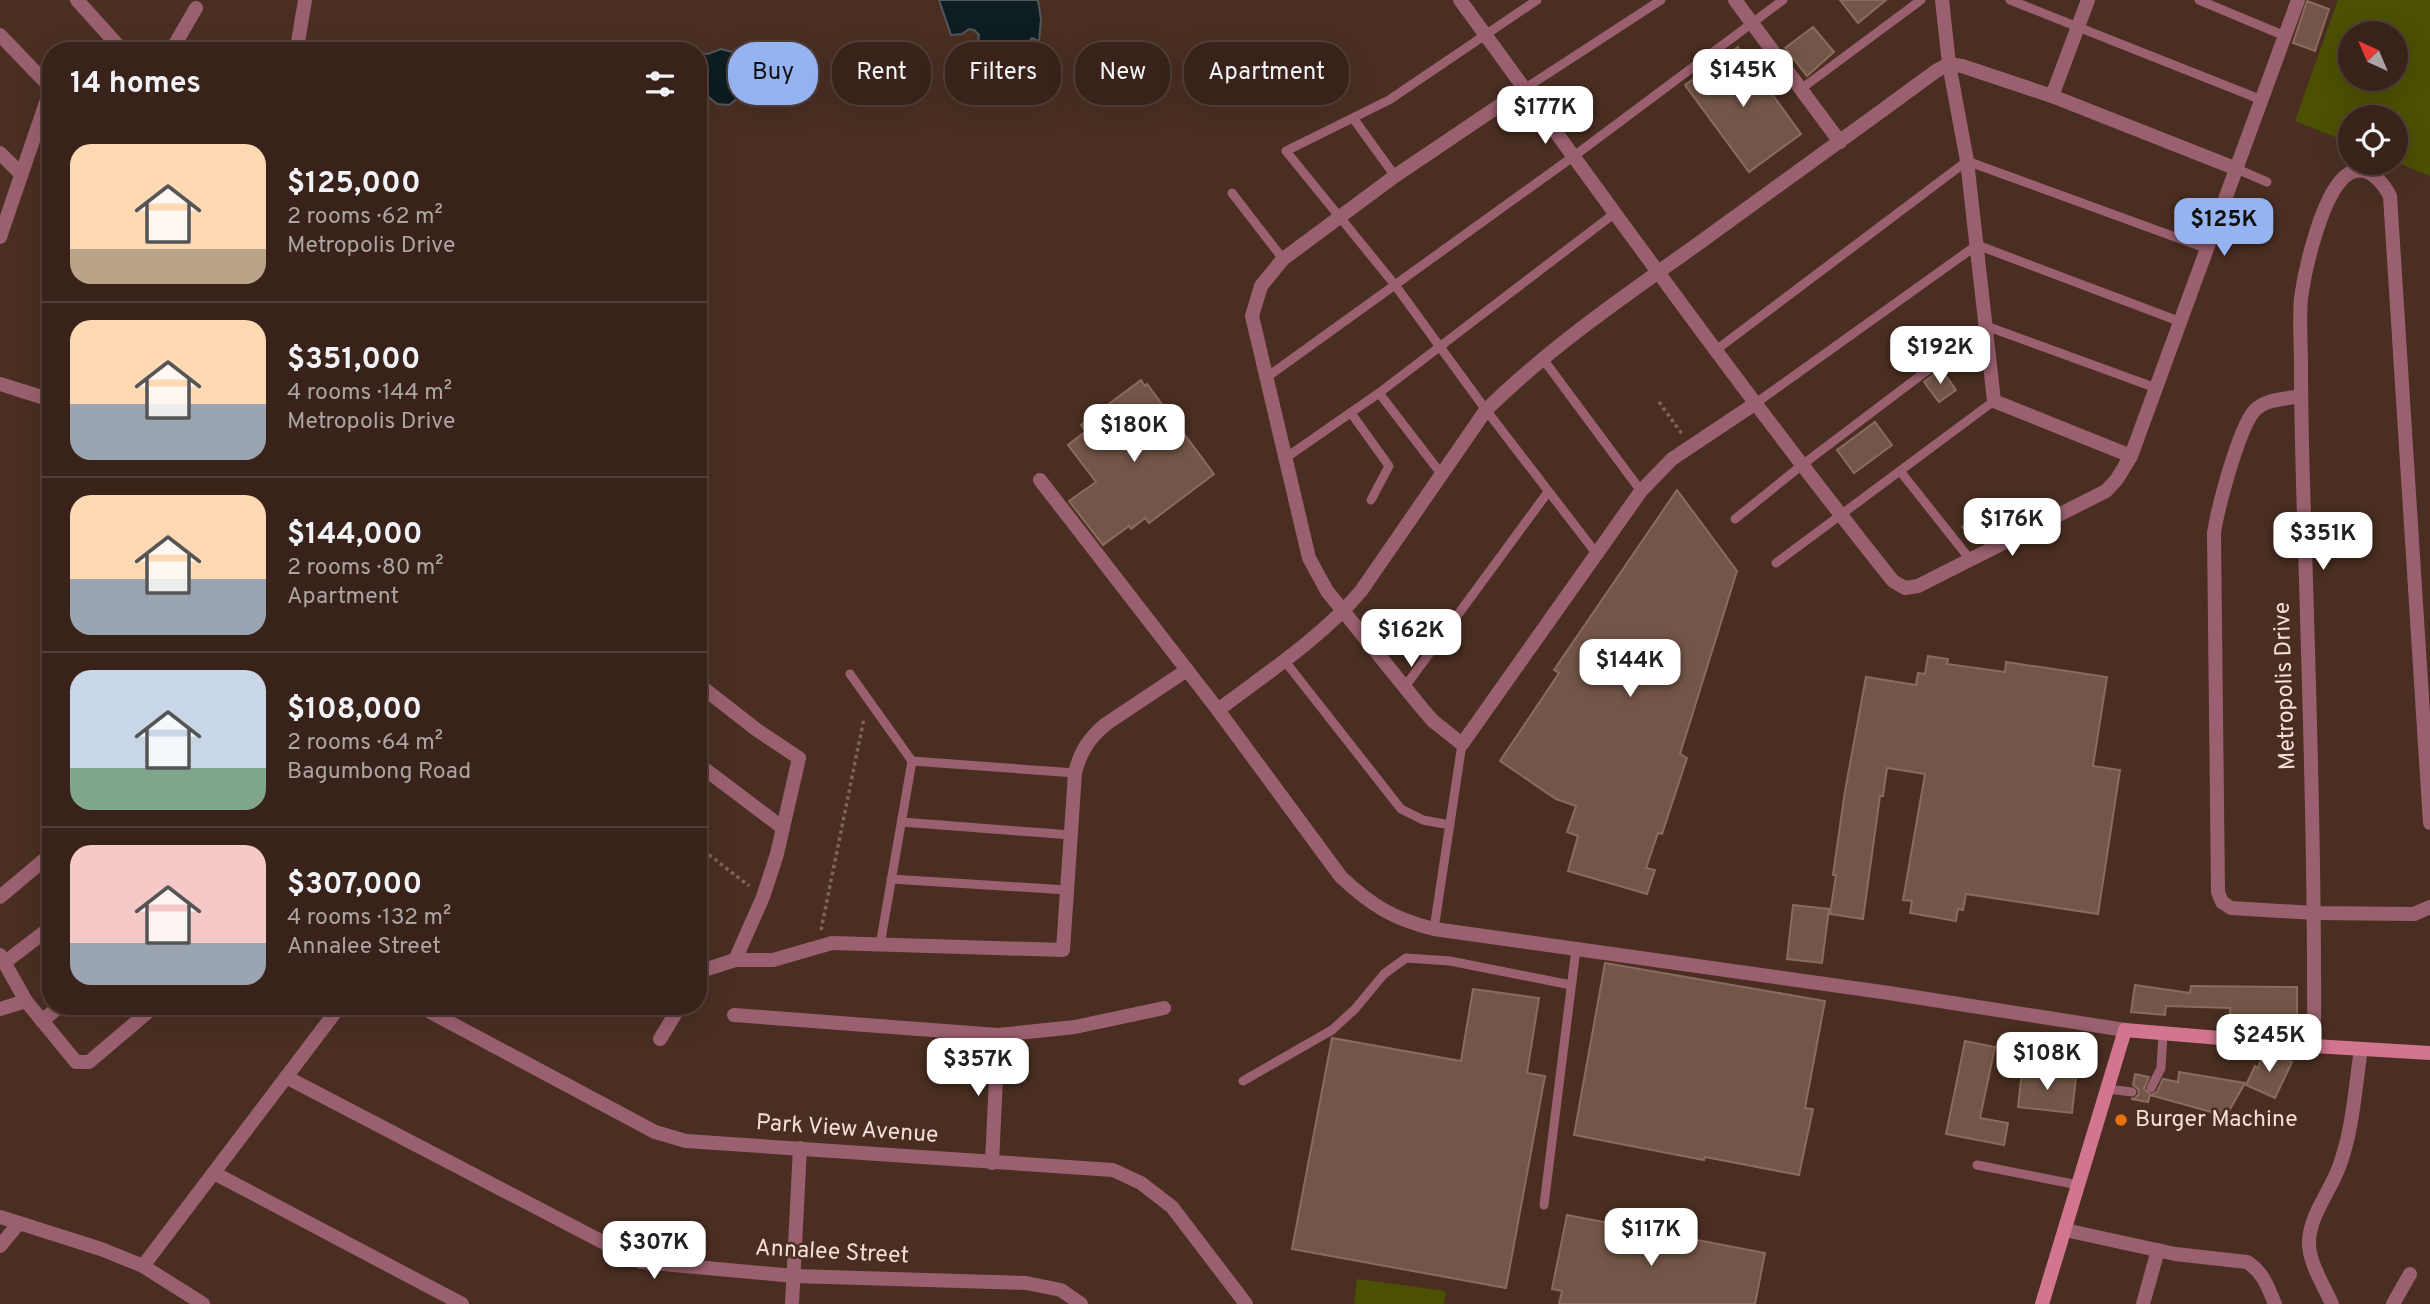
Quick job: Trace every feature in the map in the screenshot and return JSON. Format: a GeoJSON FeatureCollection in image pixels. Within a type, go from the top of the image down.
{"type":"FeatureCollection","features":[{"type":"Feature","properties":{"kind":"main road"},"geometry":{"type":"LineString","coordinates":[[2042,1304],[2125,1030],[2430,1053]]}},
{"type":"Feature","properties":{"kind":"street"},"geometry":{"type":"LineString","coordinates":[[77,0],[115,42]]}},
{"type":"Feature","properties":{"kind":"street"},"geometry":{"type":"LineString","coordinates":[[298,42],[305,0]]}},
{"type":"Feature","properties":{"kind":"street"},"geometry":{"type":"LineString","coordinates":[[1460,0],[1802,465],[1892,581],[1905,588],[1918,586],[1969,558],[2064,513],[2106,491],[2117,480],[2131,456],[2298,0]]}},
{"type":"Feature","properties":{"kind":"street"},"geometry":{"type":"LineString","coordinates":[[1735,0],[1840,142]]}},
{"type":"Feature","properties":{"kind":"street"},"geometry":{"type":"LineString","coordinates":[[1942,0],[1949,64],[1967,161],[1994,401],[2131,456]]}},
{"type":"Feature","properties":{"kind":"street"},"geometry":{"type":"LineString","coordinates":[[2052,96],[2088,0]]}},
{"type":"Feature","properties":{"kind":"street"},"geometry":{"type":"LineString","coordinates":[[176,42],[196,8]]}},
{"type":"Feature","properties":{"kind":"street"},"geometry":{"type":"LineString","coordinates":[[0,35],[42,79]]}},
{"type":"Feature","properties":{"kind":"street"},"geometry":{"type":"LineString","coordinates":[[1218,710],[1343,611],[1361,591],[1486,410],[1543,359],[1658,272],[1949,64],[1962,65],[2052,96],[2237,169]]}},
{"type":"Feature","properties":{"kind":"street"},"geometry":{"type":"LineString","coordinates":[[1524,89],[1339,215],[1283,259],[1261,286],[1252,316],[1284,459],[1309,558],[1318,577],[1343,611],[1433,721],[1462,744],[1641,491],[1657,473],[1756,403]]}},
{"type":"Feature","properties":{"kind":"street"},"geometry":{"type":"LineString","coordinates":[[0,237],[42,114]]}},
{"type":"Feature","properties":{"kind":"street"},"geometry":{"type":"LineString","coordinates":[[0,153],[21,174]]}},
{"type":"Feature","properties":{"kind":"street","name":"Metropolis Drive"},"geometry":{"type":"LineString","coordinates":[[2314,1046],[2315,914],[2301,396],[2301,301],[2306,265],[2329,197],[2340,179],[2353,170],[2369,172],[2382,182],[2390,196],[2430,822]]}},
{"type":"Feature","properties":{"kind":"street"},"geometry":{"type":"LineString","coordinates":[[0,384],[42,397]]}},
{"type":"Feature","properties":{"kind":"street"},"geometry":{"type":"LineString","coordinates":[[2301,396],[2270,401],[2256,409],[2247,422],[2219,504],[2214,533],[2218,892],[2222,902],[2231,908],[2315,914],[2414,914],[2430,907]]}},
{"type":"Feature","properties":{"kind":"street"},"geometry":{"type":"LineString","coordinates":[[1040,480],[1218,710],[1341,877],[1362,897],[1384,912],[1434,929],[1889,993],[2125,1030]]}},
{"type":"Feature","properties":{"kind":"street"},"geometry":{"type":"LineString","coordinates":[[707,969],[736,960],[774,960],[832,943],[1063,950],[1075,773],[1084,746],[1094,734],[1187,670]]}},
{"type":"Feature","properties":{"kind":"street"},"geometry":{"type":"LineString","coordinates":[[707,691],[799,758],[778,854],[736,960]]}},
{"type":"Feature","properties":{"kind":"street"},"geometry":{"type":"LineString","coordinates":[[707,771],[783,828]]}},
{"type":"Feature","properties":{"kind":"street"},"geometry":{"type":"LineString","coordinates":[[0,897],[42,862]]}},
{"type":"Feature","properties":{"kind":"street"},"geometry":{"type":"LineString","coordinates":[[42,933],[2,959],[26,1001],[76,1062],[89,1062],[144,1015]]}},
{"type":"Feature","properties":{"kind":"street"},"geometry":{"type":"LineString","coordinates":[[0,1009],[26,1001]]}},
{"type":"Feature","properties":{"kind":"street"},"geometry":{"type":"LineString","coordinates":[[734,1015],[998,1035],[1075,1027],[1164,1008]]}},
{"type":"Feature","properties":{"kind":"street"},"geometry":{"type":"LineString","coordinates":[[42,1021],[49,1015]]}},
{"type":"Feature","properties":{"kind":"street"},"geometry":{"type":"LineString","coordinates":[[143,1266],[333,1015]]}},
{"type":"Feature","properties":{"kind":"street","name":"Park View Avenue"},"geometry":{"type":"LineString","coordinates":[[436,1015],[655,1132],[686,1141],[1113,1170],[1141,1183],[1172,1207],[1246,1304]]}},
{"type":"Feature","properties":{"kind":"street"},"geometry":{"type":"LineString","coordinates":[[660,1040],[675,1015]]}},
{"type":"Feature","properties":{"kind":"street"},"geometry":{"type":"LineString","coordinates":[[992,1163],[998,1035]]}},
{"type":"Feature","properties":{"kind":"street"},"geometry":{"type":"LineString","coordinates":[[2332,1304],[2309,1244],[2312,1224],[2339,1168],[2345,1148],[2361,1049]]}},
{"type":"Feature","properties":{"kind":"street","name":"Annalee Street"},"geometry":{"type":"LineString","coordinates":[[286,1077],[641,1262],[794,1276],[1026,1283],[1061,1290],[1081,1304]]}},
{"type":"Feature","properties":{"kind":"street"},"geometry":{"type":"LineString","coordinates":[[792,1304],[800,1148]]}},
{"type":"Feature","properties":{"kind":"street"},"geometry":{"type":"LineString","coordinates":[[214,1173],[462,1304]]}},
{"type":"Feature","properties":{"kind":"street"},"geometry":{"type":"LineString","coordinates":[[0,1217],[101,1249],[143,1266],[203,1304]]}},
{"type":"Feature","properties":{"kind":"street"},"geometry":{"type":"LineString","coordinates":[[0,1246],[19,1223]]}},
{"type":"Feature","properties":{"kind":"street"},"geometry":{"type":"LineString","coordinates":[[2064,1230],[2158,1251],[2247,1262],[2256,1267],[2262,1275],[2275,1304]]}},
{"type":"Feature","properties":{"kind":"street"},"geometry":{"type":"LineString","coordinates":[[2143,1304],[2158,1251]]}},
{"type":"Feature","properties":{"kind":"street"},"geometry":{"type":"LineString","coordinates":[[2393,1304],[2410,1274]]}},
{"type":"Feature","properties":{"kind":"lane"},"geometry":{"type":"LineString","coordinates":[[1537,0],[1389,100],[1286,151],[1395,285],[1596,554]]}},
{"type":"Feature","properties":{"kind":"lane"},"geometry":{"type":"LineString","coordinates":[[1524,89],[1661,0]]}},
{"type":"Feature","properties":{"kind":"lane"},"geometry":{"type":"LineString","coordinates":[[1267,377],[1574,156],[1783,0]]}},
{"type":"Feature","properties":{"kind":"lane"},"geometry":{"type":"LineString","coordinates":[[1801,89],[1921,0]]}},
{"type":"Feature","properties":{"kind":"lane"},"geometry":{"type":"LineString","coordinates":[[2010,0],[2262,100]]}},
{"type":"Feature","properties":{"kind":"lane"},"geometry":{"type":"LineString","coordinates":[[2200,0],[2285,36]]}},
{"type":"Feature","properties":{"kind":"lane"},"geometry":{"type":"LineString","coordinates":[[1353,118],[1395,176]]}},
{"type":"Feature","properties":{"kind":"lane"},"geometry":{"type":"LineString","coordinates":[[1716,350],[1967,161],[2208,249]]}},
{"type":"Feature","properties":{"kind":"lane"},"geometry":{"type":"LineString","coordinates":[[2237,169],[2267,182]]}},
{"type":"Feature","properties":{"kind":"lane"},"geometry":{"type":"LineString","coordinates":[[1232,193],[1283,259]]}},
{"type":"Feature","properties":{"kind":"lane"},"geometry":{"type":"LineString","coordinates":[[1284,459],[1441,347],[1615,213]]}},
{"type":"Feature","properties":{"kind":"lane"},"geometry":{"type":"LineString","coordinates":[[1756,403],[1977,245],[2181,322]]}},
{"type":"Feature","properties":{"kind":"lane"},"geometry":{"type":"LineString","coordinates":[[1735,519],[1986,326],[2156,388]]}},
{"type":"Feature","properties":{"kind":"lane"},"geometry":{"type":"LineString","coordinates":[[1543,359],[1641,491]]}},
{"type":"Feature","properties":{"kind":"lane"},"geometry":{"type":"LineString","coordinates":[[1379,393],[1442,475]]}},
{"type":"Feature","properties":{"kind":"lane"},"geometry":{"type":"LineString","coordinates":[[1776,563],[1994,401]]}},
{"type":"Feature","properties":{"kind":"lane"},"geometry":{"type":"LineString","coordinates":[[1351,413],[1389,466],[1371,500]]}},
{"type":"Feature","properties":{"kind":"lane"},"geometry":{"type":"LineString","coordinates":[[1900,471],[1969,558]]}},
{"type":"Feature","properties":{"kind":"lane"},"geometry":{"type":"LineString","coordinates":[[1404,688],[1548,492]]}},
{"type":"Feature","properties":{"kind":"lane"},"geometry":{"type":"LineString","coordinates":[[1284,660],[1401,809],[1423,820],[1450,825]]}},
{"type":"Feature","properties":{"kind":"lane"},"geometry":{"type":"LineString","coordinates":[[850,674],[912,761],[880,945]]}},
{"type":"Feature","properties":{"kind":"lane"},"geometry":{"type":"LineString","coordinates":[[1434,929],[1462,744]]}},
{"type":"Feature","properties":{"kind":"lane"},"geometry":{"type":"LineString","coordinates":[[912,761],[1075,773]]}},
{"type":"Feature","properties":{"kind":"lane"},"geometry":{"type":"LineString","coordinates":[[902,822],[1071,835]]}},
{"type":"Feature","properties":{"kind":"lane"},"geometry":{"type":"LineString","coordinates":[[891,879],[1067,890]]}},
{"type":"Feature","properties":{"kind":"lane"},"geometry":{"type":"LineString","coordinates":[[1544,1205],[1576,949]]}},
{"type":"Feature","properties":{"kind":"lane"},"geometry":{"type":"LineString","coordinates":[[1243,1081],[1332,1030],[1355,1009],[1384,974],[1406,958],[1450,961],[1572,985]]}},
{"type":"Feature","properties":{"kind":"lane"},"geometry":{"type":"LineString","coordinates":[[2151,1088],[2161,1068],[2163,1033]]}},
{"type":"Feature","properties":{"kind":"lane"},"geometry":{"type":"LineString","coordinates":[[2107,1089],[2132,1093]]}},
{"type":"Feature","properties":{"kind":"lane"},"geometry":{"type":"LineString","coordinates":[[1977,1165],[2078,1185]]}},
{"type":"Feature","properties":{"kind":"path"},"geometry":{"type":"LineString","coordinates":[[1659,402],[1691,447]]}},
{"type":"Feature","properties":{"kind":"path"},"geometry":{"type":"LineString","coordinates":[[1951,535],[2008,499],[2064,513]]}},
{"type":"Feature","properties":{"kind":"path"},"geometry":{"type":"LineString","coordinates":[[818,946],[867,701]]}},
{"type":"Feature","properties":{"kind":"path"},"geometry":{"type":"LineString","coordinates":[[707,853],[763,897]]}},
{"type":"Feature","properties":{"kind":"shaded area"},"geometry":{"type":"Polygon","coordinates":[[[939,0],[1038,0],[1041,19],[1039,41],[1032,38],[1028,42],[977,42],[979,35],[969,29],[962,34],[951,35],[939,0]]]}},
{"type":"Feature","properties":{"kind":"shaded area"},"geometry":{"type":"Polygon","coordinates":[[[2338,0],[2430,0],[2430,176],[2408,167],[2408,105],[2338,105],[2338,138],[2295,121],[2338,0]]]}},
{"type":"Feature","properties":{"kind":"shaded area"},"geometry":{"type":"Polygon","coordinates":[[[721,49],[728,51],[728,105],[717,104],[707,96],[707,54],[721,49]]]}},
{"type":"Feature","properties":{"kind":"shaded area"},"geometry":{"type":"Polygon","coordinates":[[[1357,1279],[1446,1291],[1444,1304],[1354,1304],[1357,1279]]]}},
{"type":"Feature","properties":{"kind":"building"},"geometry":{"type":"Polygon","coordinates":[[[1840,0],[1886,0],[1858,23],[1840,0]]]}},
{"type":"Feature","properties":{"kind":"building"},"geometry":{"type":"Polygon","coordinates":[[[2307,1],[2329,9],[2315,51],[2293,43],[2307,1]]]}},
{"type":"Feature","properties":{"kind":"building"},"geometry":{"type":"Polygon","coordinates":[[[1813,27],[1834,52],[1807,76],[1785,48],[1813,27]]]}},
{"type":"Feature","properties":{"kind":"building"},"geometry":{"type":"Polygon","coordinates":[[[1738,47],[1801,134],[1749,172],[1685,85],[1738,47]]]}},
{"type":"Feature","properties":{"kind":"building"},"geometry":{"type":"Polygon","coordinates":[[[1941,369],[1956,390],[1939,402],[1924,382],[1941,369]]]}},
{"type":"Feature","properties":{"kind":"building"},"geometry":{"type":"Polygon","coordinates":[[[1141,380],[1145,386],[1147,384],[1214,474],[1149,523],[1145,518],[1103,545],[1069,501],[1096,482],[1068,445],[1086,431],[1081,425],[1141,380]]]}},
{"type":"Feature","properties":{"kind":"building"},"geometry":{"type":"Polygon","coordinates":[[[1875,422],[1892,445],[1854,473],[1837,450],[1875,422]]]}},
{"type":"Feature","properties":{"kind":"building"},"geometry":{"type":"Polygon","coordinates":[[[1677,490],[1737,571],[1680,754],[1687,758],[1662,834],[1658,833],[1646,868],[1655,870],[1647,894],[1568,871],[1578,836],[1567,832],[1576,806],[1556,799],[1500,761],[1559,673],[1554,670],[1677,490]]]}},
{"type":"Feature","properties":{"kind":"building"},"geometry":{"type":"Polygon","coordinates":[[[1928,656],[1948,659],[1947,664],[2005,672],[2006,662],[2107,677],[2093,766],[2120,770],[2098,914],[1966,894],[1963,910],[1958,909],[1956,921],[1910,913],[1912,901],[1903,900],[1925,774],[1887,768],[1883,796],[1880,796],[1863,919],[1830,914],[1845,791],[1866,677],[1916,685],[1918,673],[1925,674],[1928,656]]]}},
{"type":"Feature","properties":{"kind":"building"},"geometry":{"type":"Polygon","coordinates":[[[1793,905],[1829,909],[1822,963],[1787,959],[1793,905]]]}},
{"type":"Feature","properties":{"kind":"building"},"geometry":{"type":"Polygon","coordinates":[[[1605,963],[1825,1001],[1805,1108],[1813,1109],[1799,1175],[1574,1135],[1605,963]]]}},
{"type":"Feature","properties":{"kind":"building"},"geometry":{"type":"Polygon","coordinates":[[[2135,985],[2190,993],[2191,986],[2297,987],[2297,1016],[2230,1016],[2230,1008],[2166,1006],[2165,1015],[2131,1012],[2135,985]]]}},
{"type":"Feature","properties":{"kind":"building"},"geometry":{"type":"Polygon","coordinates":[[[1473,989],[1539,998],[1527,1073],[1545,1076],[1506,1288],[1292,1249],[1332,1038],[1461,1061],[1473,989]]]}},
{"type":"Feature","properties":{"kind":"building"},"geometry":{"type":"Polygon","coordinates":[[[1965,1041],[1995,1047],[1980,1118],[2008,1123],[2004,1145],[1946,1134],[1965,1041]]]}},
{"type":"Feature","properties":{"kind":"building"},"geometry":{"type":"Polygon","coordinates":[[[2264,1051],[2292,1062],[2275,1098],[2246,1085],[2255,1066],[2258,1068],[2264,1051]]]}},
{"type":"Feature","properties":{"kind":"building"},"geometry":{"type":"Polygon","coordinates":[[[2022,1071],[2076,1077],[2072,1113],[2018,1107],[2022,1071]]]}},
{"type":"Feature","properties":{"kind":"building"},"geometry":{"type":"Polygon","coordinates":[[[2179,1072],[2245,1083],[2226,1116],[2150,1095],[2148,1102],[2131,1099],[2139,1094],[2133,1085],[2135,1074],[2149,1077],[2144,1089],[2151,1095],[2157,1092],[2163,1079],[2178,1082],[2179,1072]]]}},
{"type":"Feature","properties":{"kind":"building"},"geometry":{"type":"Polygon","coordinates":[[[1567,1215],[1765,1253],[1755,1304],[1559,1304],[1562,1291],[1552,1289],[1567,1215]]]}},
{"type":"Feature","properties":{"kind":"place","name":"Burger Machine"},"geometry":{"type":"Point","coordinates":[2121,1120]}}]}
